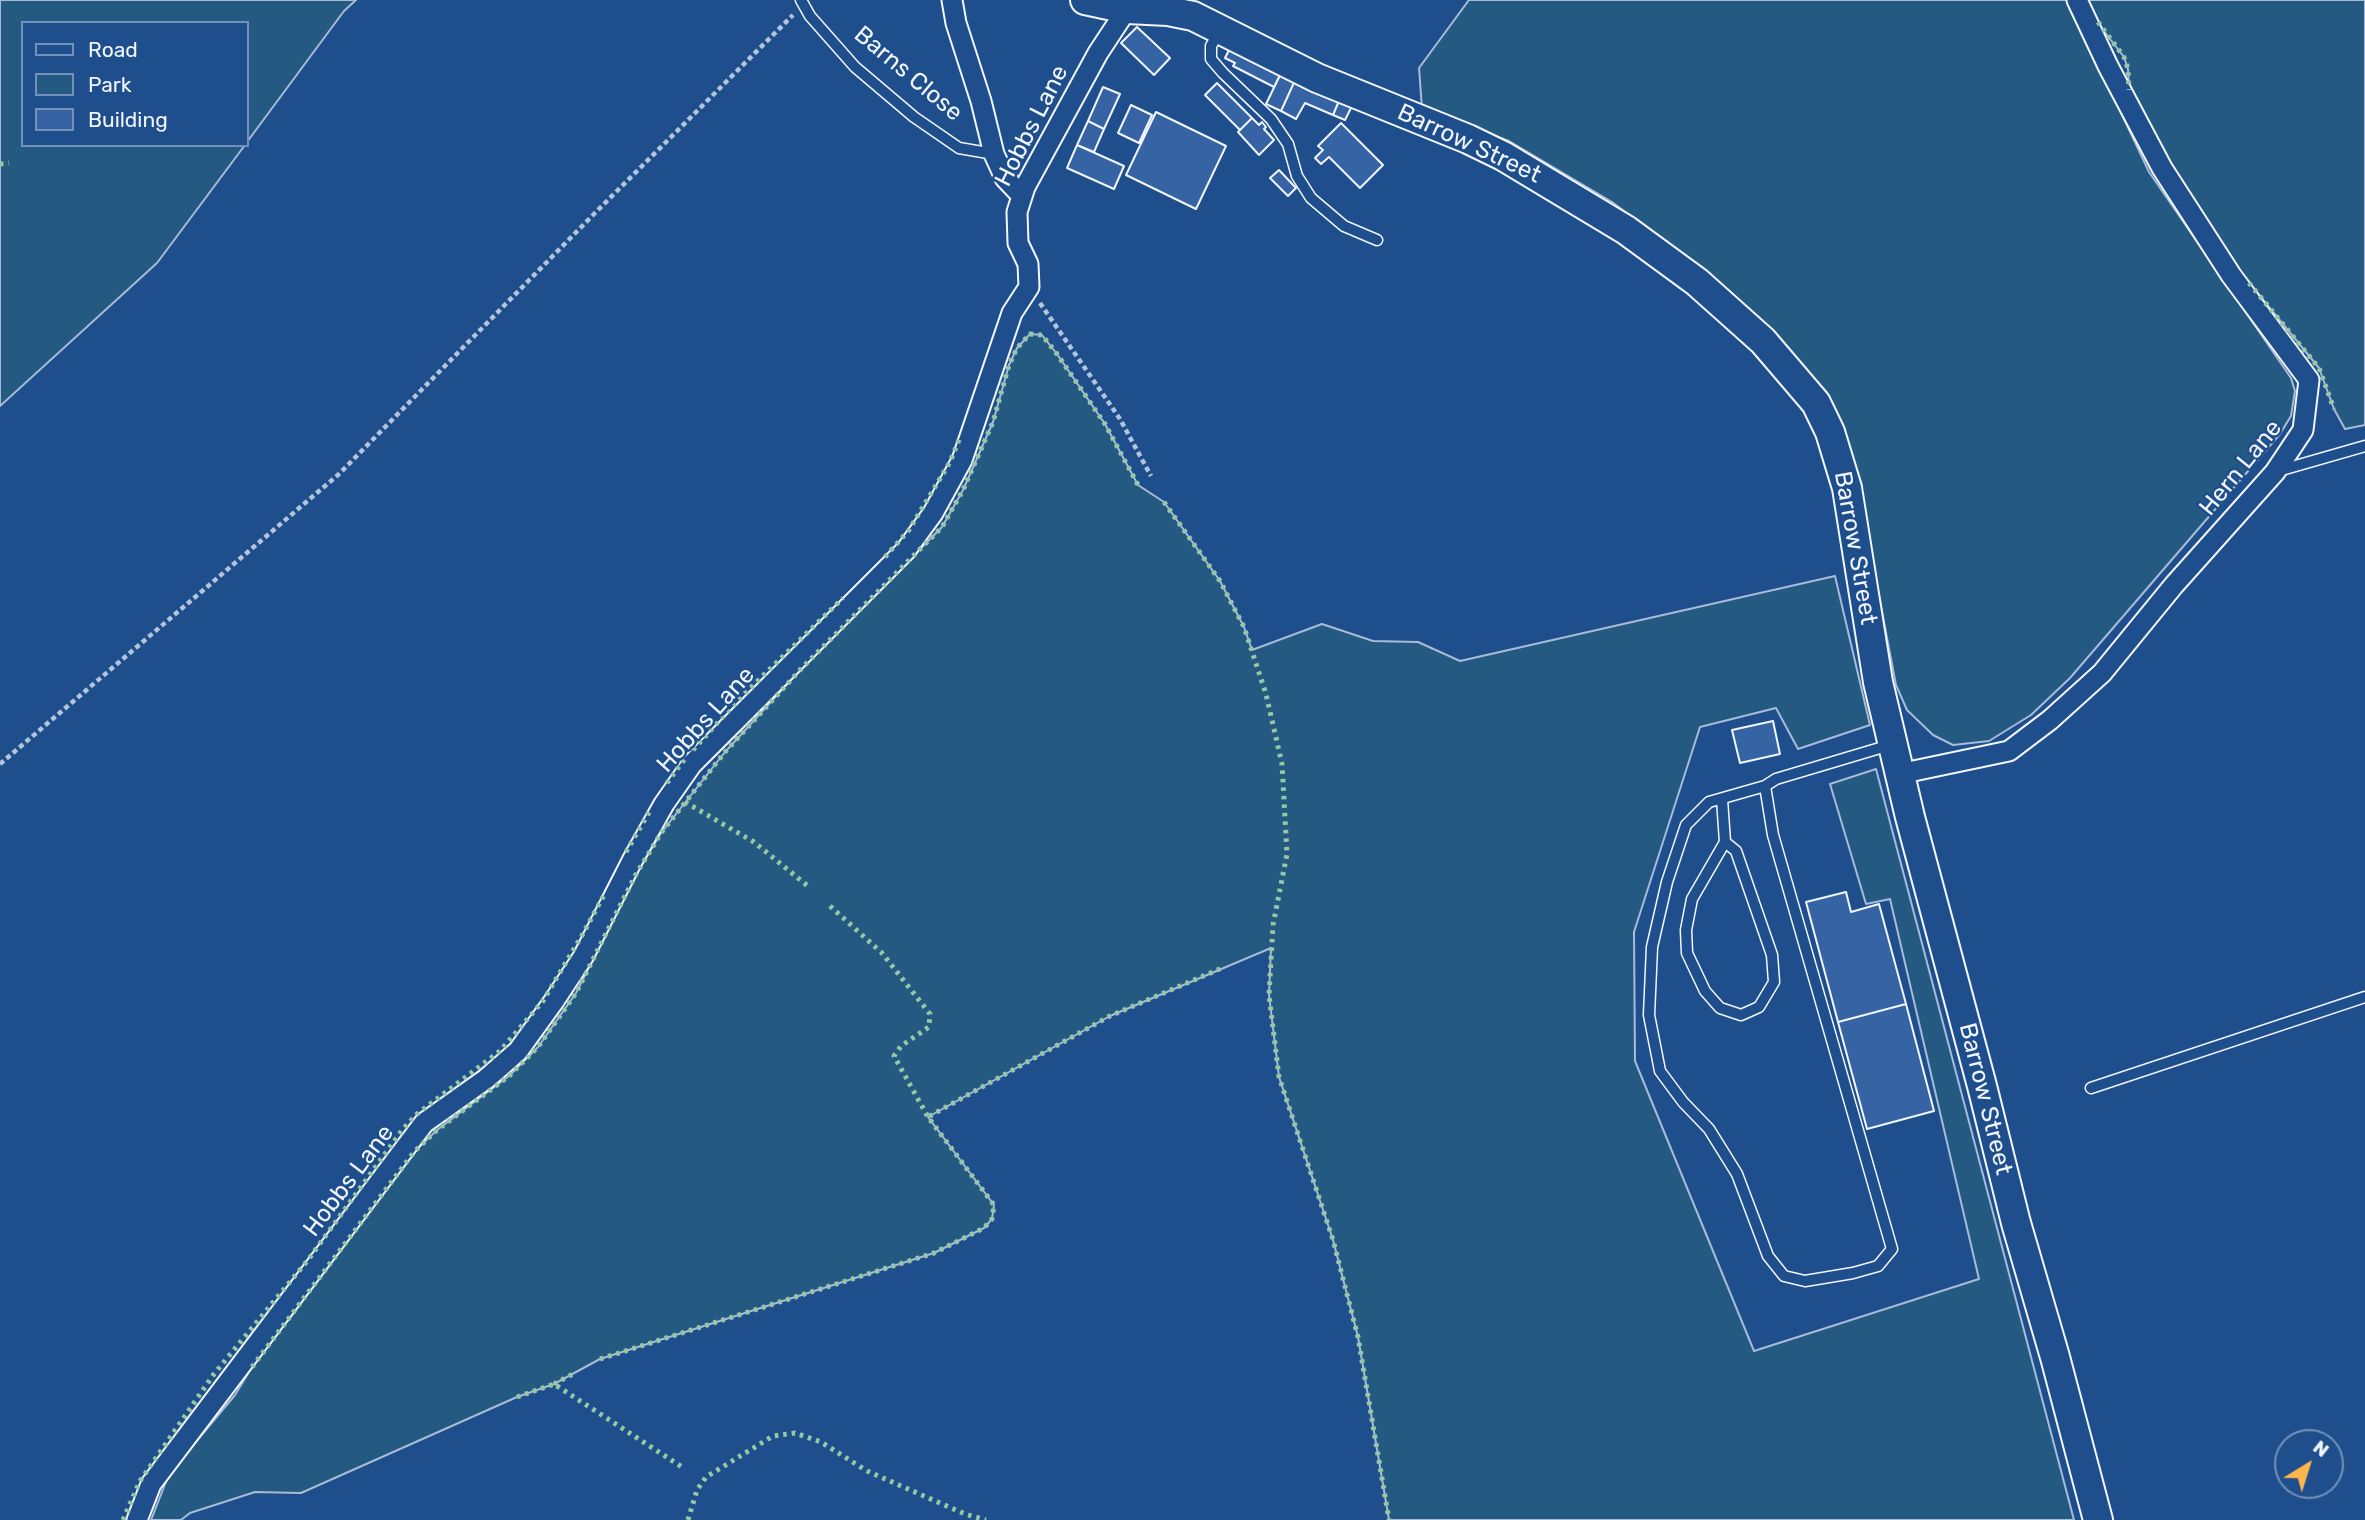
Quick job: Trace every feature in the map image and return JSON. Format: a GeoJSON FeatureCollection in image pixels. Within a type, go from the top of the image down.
{"type":"FeatureCollection","features":[{"type":"Feature","properties":{"kind":"main road","name":"Barrow Street"},"geometry":{"type":"LineString","coordinates":[[1085,0],[1127,9],[1170,6],[1220,28],[1317,78],[1468,139],[1545,179],[1653,248],[1706,289],[1763,341],[1816,403],[1830,432],[1847,488],[1878,682],[1899,774],[2016,1223],[2098,1520]]}},
{"type":"Feature","properties":{"kind":"street"},"geometry":{"type":"LineString","coordinates":[[952,0],[956,23],[994,154],[1005,178],[1022,196]]}},
{"type":"Feature","properties":{"kind":"street","name":"Hern Lane"},"geometry":{"type":"LineString","coordinates":[[1899,774],[2009,751],[2050,720],[2102,673],[2174,584],[2275,472],[2303,430],[2309,380],[2231,275],[2162,169],[2077,0]]}},
{"type":"Feature","properties":{"kind":"street","name":"Hobbs Lane"},"geometry":{"type":"LineString","coordinates":[[137,1520],[151,1484],[424,1124],[486,1079],[518,1051],[555,1001],[583,957],[664,804],[692,764],[906,550],[933,513],[962,460],[1012,313],[1029,287],[1028,264],[1018,243],[1017,212],[1025,187],[1071,100],[1127,9]]}},
{"type":"Feature","properties":{"kind":"lane","name":"Barns Close"},"geometry":{"type":"LineString","coordinates":[[802,2],[810,16],[855,67],[914,117],[959,148],[994,154]]}},
{"type":"Feature","properties":{"kind":"lane"},"geometry":{"type":"LineString","coordinates":[[1220,28],[1211,46],[1211,59],[1271,119],[1288,144],[1297,176],[1311,198],[1344,226],[1377,240]]}},
{"type":"Feature","properties":{"kind":"lane"},"geometry":{"type":"LineString","coordinates":[[2275,472],[2365,446]]}},
{"type":"Feature","properties":{"kind":"lane"},"geometry":{"type":"LineString","coordinates":[[1765,786],[1773,835],[1892,1249],[1878,1266],[1805,1281],[1784,1276],[1768,1256],[1737,1174],[1709,1129],[1683,1102],[1660,1071],[1649,1014],[1651,947],[1667,882],[1686,825],[1710,802],[1892,744]]}},
{"type":"Feature","properties":{"kind":"lane"},"geometry":{"type":"LineString","coordinates":[[1721,799],[1725,842],[1692,899],[1686,930],[1687,953],[1712,999],[1720,1008],[1741,1015],[1759,1007],[1774,982],[1772,955],[1736,851],[1725,842]]}},
{"type":"Feature","properties":{"kind":"lane"},"geometry":{"type":"LineString","coordinates":[[2091,1088],[2365,997]]}},
{"type":"Feature","properties":{"kind":"path"},"geometry":{"type":"LineString","coordinates":[[0,764],[339,474],[802,2]]}},
{"type":"Feature","properties":{"kind":"path"},"geometry":{"type":"LineString","coordinates":[[1029,287],[1120,419],[1151,476]]}},
{"type":"Feature","properties":{"kind":"green space"},"geometry":{"type":"Polygon","coordinates":[[[0,0],[356,0],[344,11],[248,141],[248,21],[21,21],[21,147],[244,147],[157,263],[0,406],[0,0]]]}},
{"type":"Feature","properties":{"kind":"green space"},"geometry":{"type":"Polygon","coordinates":[[[1469,0],[2068,0],[2149,172],[2291,378],[2295,391],[2291,416],[2280,434],[2070,678],[2031,715],[1989,741],[1953,745],[1933,735],[1907,710],[1896,685],[1853,459],[1831,404],[1697,266],[1612,202],[1509,141],[1422,109],[1419,68],[1469,0]]]}},
{"type":"Feature","properties":{"kind":"green space"},"geometry":{"type":"Polygon","coordinates":[[[2088,0],[2365,0],[2365,425],[2345,429],[2334,409],[2319,368],[2237,268],[2172,171],[2129,89],[2124,57],[2100,26],[2088,0]]]}},
{"type":"Feature","properties":{"kind":"green space"},"geometry":{"type":"Polygon","coordinates":[[[1030,334],[1042,335],[1057,354],[1105,424],[1138,485],[1164,502],[1220,581],[1244,627],[1252,650],[1322,624],[1373,641],[1418,642],[1460,661],[1835,576],[1870,725],[1798,749],[1776,708],[1700,727],[1634,932],[1635,1061],[1754,1351],[1979,1279],[1890,899],[1866,904],[1830,784],[1876,769],[2074,1520],[1389,1520],[1358,1337],[1333,1240],[1279,1077],[1269,995],[1271,948],[1110,1016],[928,1117],[994,1205],[992,1219],[984,1228],[934,1253],[600,1359],[554,1384],[517,1397],[301,1493],[255,1492],[190,1513],[181,1520],[151,1520],[169,1474],[235,1395],[252,1367],[414,1152],[437,1130],[509,1076],[538,1047],[576,993],[635,876],[661,833],[725,752],[800,670],[942,527],[963,490],[993,422],[1009,365],[1017,348],[1030,334]]]}},
{"type":"Feature","properties":{"kind":"building"},"geometry":{"type":"Polygon","coordinates":[[[1137,27],[1170,58],[1154,75],[1121,43],[1137,27]]]}},
{"type":"Feature","properties":{"kind":"building"},"geometry":{"type":"Polygon","coordinates":[[[1232,44],[1283,69],[1274,87],[1233,66],[1235,63],[1225,58],[1232,44]]]}},
{"type":"Feature","properties":{"kind":"building"},"geometry":{"type":"Polygon","coordinates":[[[1283,69],[1297,76],[1281,111],[1266,104],[1283,69]]]}},
{"type":"Feature","properties":{"kind":"building"},"geometry":{"type":"Polygon","coordinates":[[[1297,76],[1341,96],[1333,115],[1305,103],[1296,119],[1281,111],[1297,76]]]}},
{"type":"Feature","properties":{"kind":"building"},"geometry":{"type":"Polygon","coordinates":[[[1217,83],[1252,118],[1240,130],[1205,95],[1217,83]]]}},
{"type":"Feature","properties":{"kind":"building"},"geometry":{"type":"Polygon","coordinates":[[[1103,87],[1120,94],[1104,129],[1088,121],[1103,87]]]}},
{"type":"Feature","properties":{"kind":"building"},"geometry":{"type":"Polygon","coordinates":[[[1341,96],[1354,102],[1345,120],[1333,115],[1341,96]]]}},
{"type":"Feature","properties":{"kind":"building"},"geometry":{"type":"Polygon","coordinates":[[[1131,105],[1152,115],[1139,143],[1118,133],[1131,105]]]}},
{"type":"Feature","properties":{"kind":"building"},"geometry":{"type":"Polygon","coordinates":[[[1156,112],[1226,146],[1196,209],[1126,175],[1156,112]]]}},
{"type":"Feature","properties":{"kind":"building"},"geometry":{"type":"Polygon","coordinates":[[[1252,118],[1259,125],[1262,122],[1266,127],[1264,129],[1274,140],[1259,155],[1238,132],[1252,118]]]}},
{"type":"Feature","properties":{"kind":"building"},"geometry":{"type":"Polygon","coordinates":[[[1088,121],[1104,129],[1094,152],[1077,145],[1088,121]]]}},
{"type":"Feature","properties":{"kind":"building"},"geometry":{"type":"Polygon","coordinates":[[[1341,123],[1383,165],[1360,188],[1329,157],[1321,164],[1315,158],[1323,150],[1318,146],[1341,123]]]}},
{"type":"Feature","properties":{"kind":"building"},"geometry":{"type":"Polygon","coordinates":[[[1077,145],[1124,166],[1114,189],[1067,168],[1077,145]]]}},
{"type":"Feature","properties":{"kind":"building"},"geometry":{"type":"Polygon","coordinates":[[[1279,170],[1296,188],[1288,196],[1270,178],[1279,170]]]}},
{"type":"Feature","properties":{"kind":"building"},"geometry":{"type":"Polygon","coordinates":[[[1773,721],[1780,754],[1740,763],[1732,730],[1773,721]]]}},
{"type":"Feature","properties":{"kind":"building"},"geometry":{"type":"Polygon","coordinates":[[[1846,892],[1851,912],[1879,904],[1906,1004],[1838,1022],[1806,902],[1846,892]]]}},
{"type":"Feature","properties":{"kind":"building"},"geometry":{"type":"Polygon","coordinates":[[[1906,1004],[1934,1111],[1867,1129],[1838,1022],[1906,1004]]]}},
{"type":"Feature","properties":{"kind":"hedge"},"geometry":{"type":"LineString","coordinates":[[2098,22],[2124,57],[2128,69],[2129,90]]}},
{"type":"Feature","properties":{"kind":"hedge"},"geometry":{"type":"LineString","coordinates":[[0,164],[9,163]]}},
{"type":"Feature","properties":{"kind":"hedge"},"geometry":{"type":"LineString","coordinates":[[2249,283],[2319,368],[2334,409]]}},
{"type":"Feature","properties":{"kind":"hedge"},"geometry":{"type":"LineString","coordinates":[[252,1367],[414,1152],[437,1130],[509,1076],[538,1047],[576,993],[635,876],[661,833],[725,752],[800,670],[942,527],[963,490],[993,422],[1009,365],[1017,348],[1030,334],[1042,335],[1057,354],[1105,424],[1138,485]]}},
{"type":"Feature","properties":{"kind":"hedge"},"geometry":{"type":"LineString","coordinates":[[885,557],[909,530],[950,462],[961,435]]}},
{"type":"Feature","properties":{"kind":"hedge"},"geometry":{"type":"LineString","coordinates":[[1164,502],[1220,581],[1244,627],[1266,694],[1282,764],[1287,854],[1273,925],[1269,995],[1279,1077],[1333,1240],[1358,1337],[1389,1520]]}},
{"type":"Feature","properties":{"kind":"hedge"},"geometry":{"type":"LineString","coordinates":[[693,750],[736,702],[843,598]]}},
{"type":"Feature","properties":{"kind":"hedge"},"geometry":{"type":"LineString","coordinates":[[667,783],[686,757]]}},
{"type":"Feature","properties":{"kind":"hedge"},"geometry":{"type":"LineString","coordinates":[[685,802],[754,842],[809,887]]}},
{"type":"Feature","properties":{"kind":"hedge"},"geometry":{"type":"LineString","coordinates":[[626,852],[651,809]]}},
{"type":"Feature","properties":{"kind":"hedge"},"geometry":{"type":"LineString","coordinates":[[123,1520],[140,1481],[214,1374],[308,1260],[403,1129],[417,1114],[500,1051],[543,1001],[604,895]]}},
{"type":"Feature","properties":{"kind":"hedge"},"geometry":{"type":"LineString","coordinates":[[830,906],[882,953],[930,1014],[929,1027],[901,1046],[894,1056],[928,1117]]}},
{"type":"Feature","properties":{"kind":"hedge"},"geometry":{"type":"LineString","coordinates":[[600,1359],[934,1253],[984,1228],[992,1219],[994,1205],[928,1117],[1110,1016],[1222,968]]}},
{"type":"Feature","properties":{"kind":"hedge"},"geometry":{"type":"LineString","coordinates":[[554,1384],[573,1374]]}},
{"type":"Feature","properties":{"kind":"hedge"},"geometry":{"type":"LineString","coordinates":[[517,1397],[554,1384],[682,1467]]}},
{"type":"Feature","properties":{"kind":"hedge"},"geometry":{"type":"LineString","coordinates":[[688,1520],[697,1490],[706,1477],[773,1436],[795,1433],[821,1442],[867,1471],[965,1514],[986,1520]]}}]}
